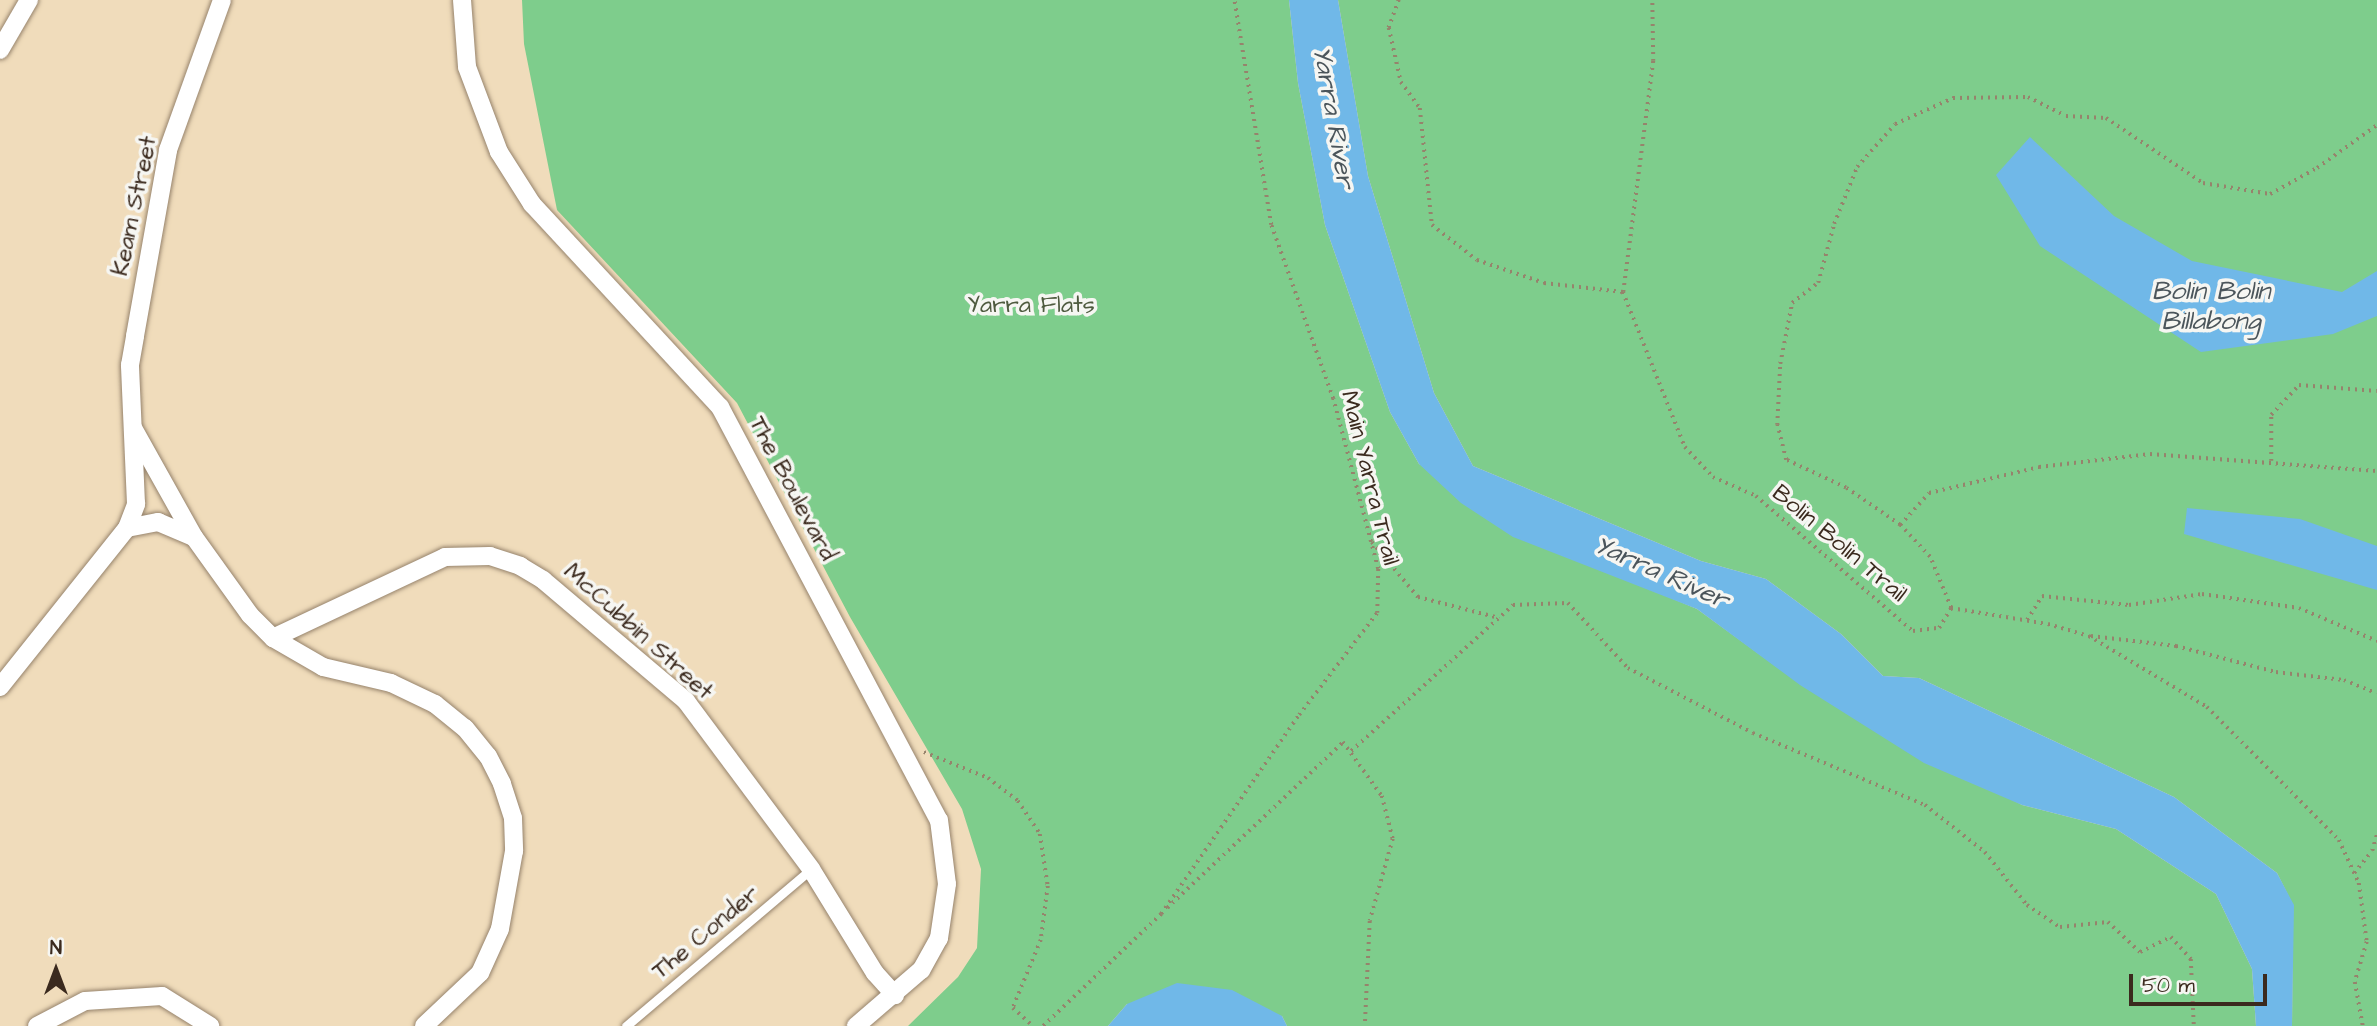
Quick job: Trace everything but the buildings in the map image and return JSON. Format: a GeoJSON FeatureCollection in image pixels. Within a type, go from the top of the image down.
{"type":"FeatureCollection","features":[{"type":"Feature","properties":{"kind":"street"},"geometry":{"type":"LineString","coordinates":[[0,50],[29,0]]}},
{"type":"Feature","properties":{"kind":"street","name":"Keam Street"},"geometry":{"type":"LineString","coordinates":[[0,687],[127,528],[136,504],[130,365],[169,150],[222,0]]}},
{"type":"Feature","properties":{"kind":"street","name":"The Boulevard"},"geometry":{"type":"LineString","coordinates":[[462,0],[467,67],[499,152],[532,204],[720,407],[902,744],[939,820],[947,884],[939,938],[921,970],[856,1026]]}},
{"type":"Feature","properties":{"kind":"street","name":"Keam Street"},"geometry":{"type":"LineString","coordinates":[[133,428],[194,537],[250,615],[273,638],[323,667],[391,683],[435,704],[481,747],[502,784],[513,818],[514,851],[500,929],[480,973],[424,1026]]}},
{"type":"Feature","properties":{"kind":"street"},"geometry":{"type":"LineString","coordinates":[[127,528],[158,522],[194,537]]}},
{"type":"Feature","properties":{"kind":"street","name":"McCubbin Street"},"geometry":{"type":"LineString","coordinates":[[273,638],[445,557],[490,556],[520,566],[543,580],[686,701],[811,869],[875,973],[895,995]]}},
{"type":"Feature","properties":{"kind":"street"},"geometry":{"type":"LineString","coordinates":[[37,1026],[85,1002],[162,996],[210,1026]]}},
{"type":"Feature","properties":{"kind":"lane","name":"The Conder"},"geometry":{"type":"LineString","coordinates":[[626,1026],[811,869]]}},
{"type":"Feature","properties":{"kind":"path","name":"Main Yarra Trail"},"geometry":{"type":"LineString","coordinates":[[1043,1026],[1161,914],[1299,715],[1377,613],[1378,569],[1332,399],[1270,225],[1234,0]]}},
{"type":"Feature","properties":{"kind":"path"},"geometry":{"type":"LineString","coordinates":[[1399,0],[1389,29],[1401,82],[1420,108],[1432,225],[1477,260],[1544,283],[1623,292],[1653,61],[1652,0]]}},
{"type":"Feature","properties":{"kind":"path","name":"Bolin Bolin Trail"},"geometry":{"type":"LineString","coordinates":[[1623,292],[1685,447],[1713,477],[1756,496],[1913,631],[1939,628],[1951,608],[1930,557],[1900,525],[1846,488],[1786,460],[1777,425],[1780,364],[1792,303],[1818,283],[1834,225],[1857,167],[1895,124],[1953,98],[2028,97],[2066,116],[2106,118],[2203,183],[2270,194],[2317,169],[2377,125]]}},
{"type":"Feature","properties":{"kind":"path"},"geometry":{"type":"LineString","coordinates":[[2271,461],[2271,415],[2299,385],[2377,391]]}},
{"type":"Feature","properties":{"kind":"path"},"geometry":{"type":"LineString","coordinates":[[1900,525],[1929,493],[2039,467],[2150,454],[2377,471]]}},
{"type":"Feature","properties":{"kind":"path"},"geometry":{"type":"LineString","coordinates":[[1370,540],[1418,597],[1499,618]]}},
{"type":"Feature","properties":{"kind":"path"},"geometry":{"type":"LineString","coordinates":[[2027,620],[2042,596],[2129,605],[2202,594],[2299,608],[2377,641]]}},
{"type":"Feature","properties":{"kind":"path"},"geometry":{"type":"LineString","coordinates":[[1351,751],[1513,605],[1568,603],[1628,668],[1753,733],[1925,806],[1985,852],[2027,905],[2060,927],[2108,922],[2140,953],[2171,937],[2191,959],[2194,1026]]}},
{"type":"Feature","properties":{"kind":"path"},"geometry":{"type":"LineString","coordinates":[[1951,608],[2027,620],[2089,636],[2176,646],[2276,672],[2344,680],[2377,693]]}},
{"type":"Feature","properties":{"kind":"path"},"geometry":{"type":"LineString","coordinates":[[2089,636],[2207,708],[2339,840],[2354,873],[2367,942],[2355,982],[2364,1026]]}},
{"type":"Feature","properties":{"kind":"path"},"geometry":{"type":"LineString","coordinates":[[1161,914],[1343,742],[1382,796],[1393,839],[1370,921],[1365,1026]]}},
{"type":"Feature","properties":{"kind":"path"},"geometry":{"type":"LineString","coordinates":[[902,744],[988,778],[1018,801],[1040,834],[1048,886],[1041,940],[1013,1008],[1033,1026]]}},
{"type":"Feature","properties":{"kind":"path"},"geometry":{"type":"LineString","coordinates":[[2354,873],[2372,851],[2377,834]]}},
{"type":"Feature","properties":{"kind":"green space","name":"Yarra Flats"},"geometry":{"type":"Polygon","coordinates":[[[522,0],[1289,0],[1298,83],[1325,225],[1390,412],[1419,464],[1628,580],[1697,609],[1803,686],[2022,805],[2116,829],[2216,894],[2252,969],[2256,1026],[1287,1026],[1282,1016],[1127,1004],[1108,1026],[908,1026],[958,977],[977,948],[981,869],[962,809],[850,617],[737,403],[557,210],[524,44],[522,0]]]}},
{"type":"Feature","properties":{"kind":"green space"},"geometry":{"type":"Polygon","coordinates":[[[1338,0],[2377,0],[2377,1026],[2292,1026],[2293,905],[2277,873],[2174,797],[1919,678],[1883,676],[1841,634],[1766,579],[1701,561],[1473,466],[1434,393],[1368,176],[1338,0]]]}},
{"type":"Feature","properties":{"kind":"water","name":"Yarra River"},"geometry":{"type":"Polygon","coordinates":[[[1289,0],[1338,0],[1368,176],[1434,393],[1473,466],[1701,561],[1766,579],[1841,634],[1883,676],[1919,678],[2174,797],[2277,873],[2294,905],[2292,1026],[2256,1026],[2252,969],[2216,894],[2116,829],[2022,805],[1924,763],[1800,685],[1697,609],[1513,537],[1461,503],[1419,464],[1390,412],[1325,225],[1298,83],[1289,0]]]}},
{"type":"Feature","properties":{"kind":"water","name":"Bolin Bolin Billabong"},"geometry":{"type":"Polygon","coordinates":[[[2030,137],[2114,216],[2192,261],[2342,292],[2377,271],[2377,316],[2333,334],[2201,352],[2040,246],[1996,175],[2030,137]]]}},
{"type":"Feature","properties":{"kind":"water"},"geometry":{"type":"Polygon","coordinates":[[[2187,508],[2300,519],[2377,546],[2377,590],[2184,534],[2187,508]]]}},
{"type":"Feature","properties":{"kind":"water"},"geometry":{"type":"Polygon","coordinates":[[[1177,983],[1232,990],[1282,1016],[1287,1026],[1108,1026],[1127,1004],[1177,983]]]}}]}
